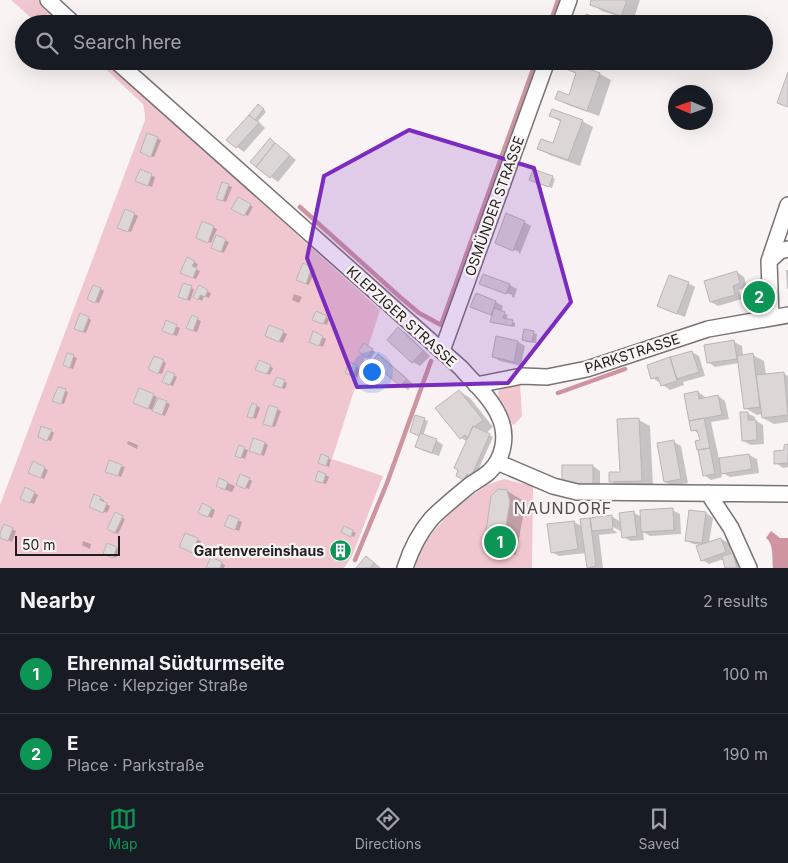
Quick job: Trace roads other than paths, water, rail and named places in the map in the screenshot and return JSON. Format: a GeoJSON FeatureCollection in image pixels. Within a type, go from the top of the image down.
{"type":"FeatureCollection","features":[{"type":"Feature","properties":{"kind":"street"},"geometry":{"type":"LineString","coordinates":[[48,0],[64,15]]}},
{"type":"Feature","properties":{"kind":"street"},"geometry":{"type":"LineString","coordinates":[[563,15],[569,0]]}},
{"type":"Feature","properties":{"kind":"street","name":"KLEPZIGER STRASSE"},"geometry":{"type":"LineString","coordinates":[[126,70],[461,368],[490,401],[500,416],[505,439],[497,462],[488,473],[470,485],[433,517],[420,534],[409,554],[405,568]]}},
{"type":"Feature","properties":{"kind":"street","name":"OSMÜNDER STRASSE"},"geometry":{"type":"LineString","coordinates":[[442,351],[544,70]]}},
{"type":"Feature","properties":{"kind":"street"},"geometry":{"type":"LineString","coordinates":[[771,317],[769,261],[788,205]]}},
{"type":"Feature","properties":{"kind":"street"},"geometry":{"type":"LineString","coordinates":[[769,261],[780,251],[788,249]]}},
{"type":"Feature","properties":{"kind":"street","name":"PARKSTRASSE"},"geometry":{"type":"LineString","coordinates":[[476,385],[522,376],[547,377],[587,369],[708,329],[788,314]]}},
{"type":"Feature","properties":{"kind":"street"},"geometry":{"type":"LineString","coordinates":[[497,462],[554,486],[577,492],[786,495]]}},
{"type":"Feature","properties":{"kind":"street"},"geometry":{"type":"LineString","coordinates":[[708,493],[731,528],[749,568]]}},
{"type":"Feature","properties":{"kind":"waterway"},"geometry":{"type":"LineString","coordinates":[[553,15],[558,0]]}},
{"type":"Feature","properties":{"kind":"waterway"},"geometry":{"type":"LineString","coordinates":[[300,207],[419,313],[441,325],[533,70]]}},
{"type":"Feature","properties":{"kind":"waterway"},"geometry":{"type":"LineString","coordinates":[[355,560],[387,483],[431,361]]}},
{"type":"Feature","properties":{"kind":"waterway"},"geometry":{"type":"LineString","coordinates":[[558,393],[625,369]]}},
{"type":"Feature","properties":{"kind":"place","name":"E"},"geometry":{"type":"Point","coordinates":[759,297]}},
{"type":"Feature","properties":{"kind":"place","name":"Ehrenmal Südturmseite"},"geometry":{"type":"Point","coordinates":[500,542]}},
{"type":"Feature","properties":{"kind":"place","name":"Gartenvereinshaus"},"geometry":{"type":"Point","coordinates":[340,550]}},
{"type":"Feature","properties":{"kind":"district","name":"NAUNDORF"},"geometry":{"type":"Point","coordinates":[563,508]}}]}
